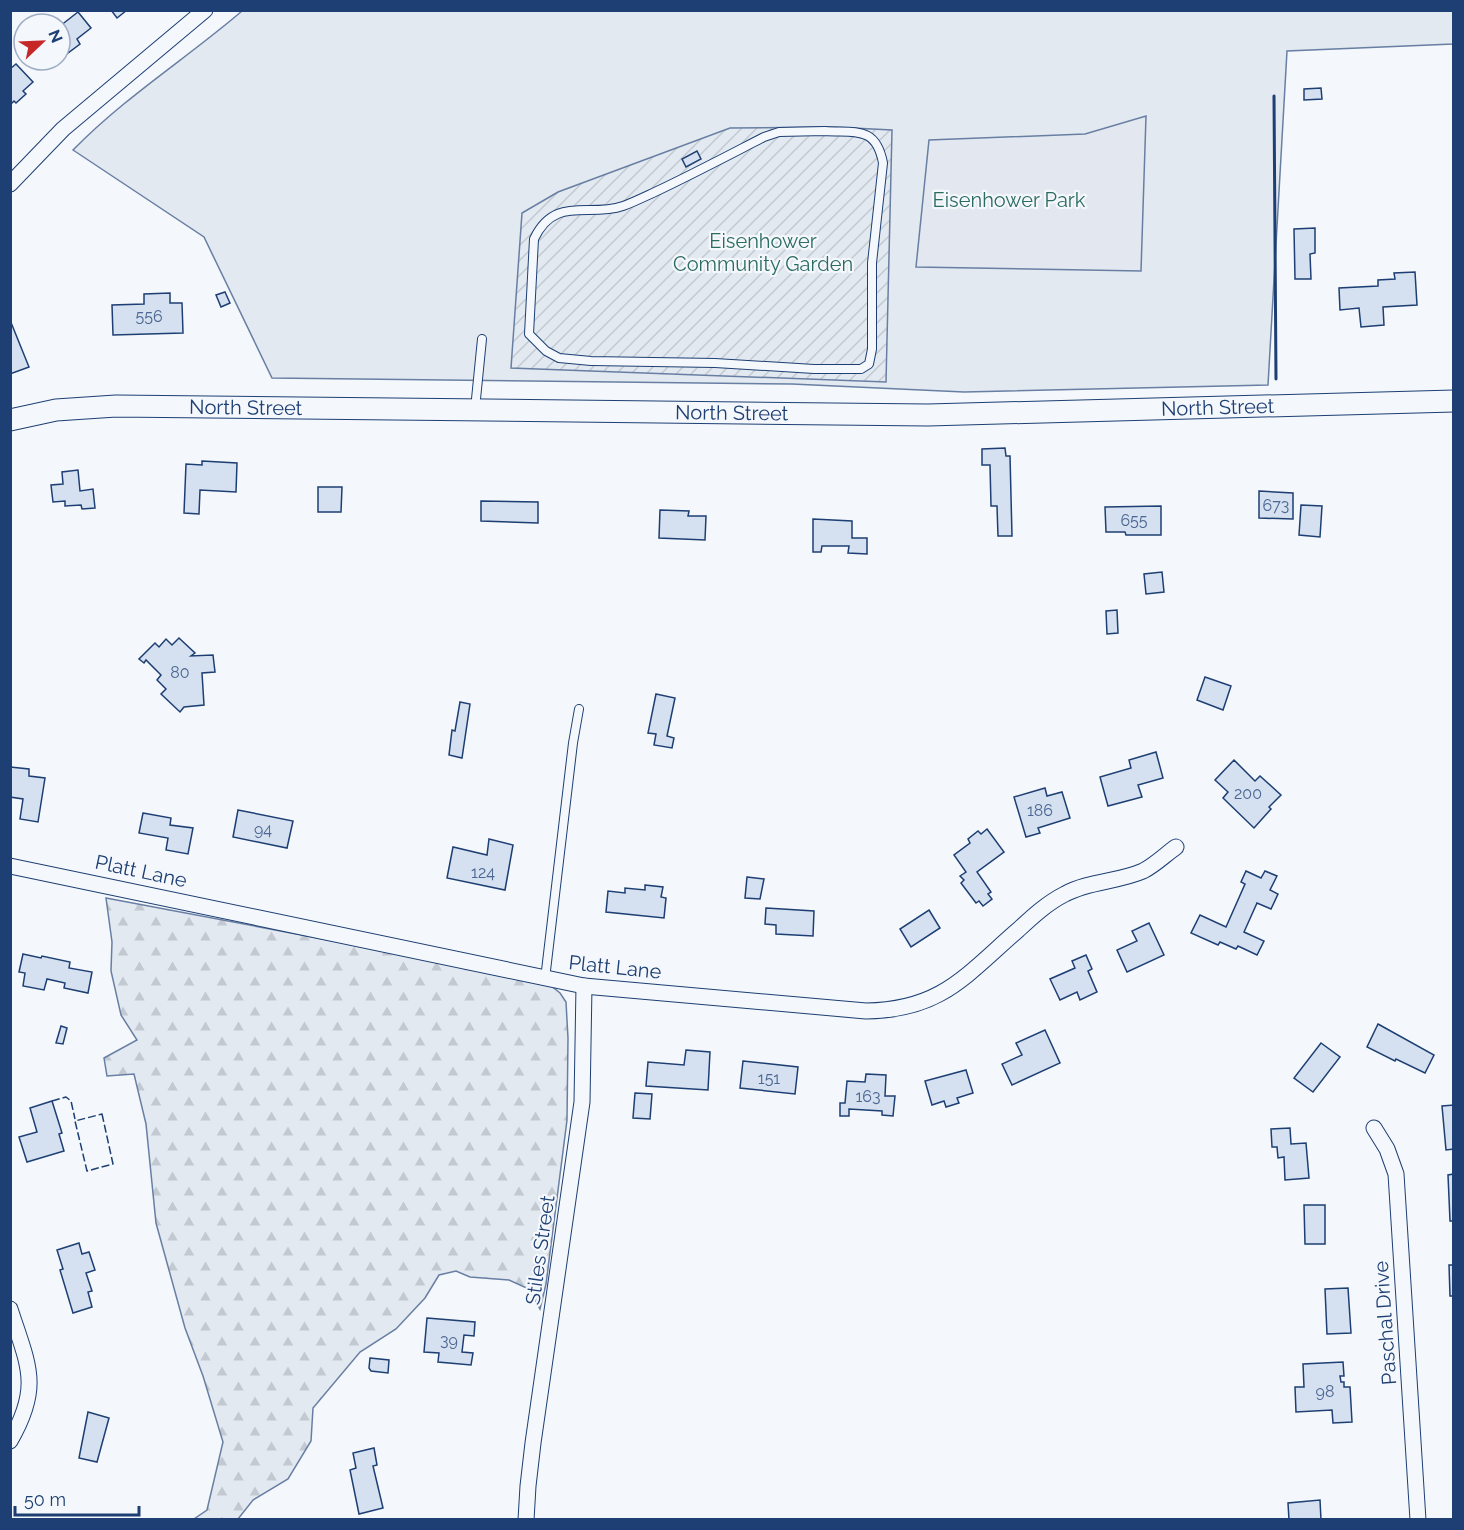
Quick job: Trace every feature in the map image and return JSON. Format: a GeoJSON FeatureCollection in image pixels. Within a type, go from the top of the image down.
{"type":"FeatureCollection","features":[{"type":"Feature","properties":{"kind":"main road","name":"North Street"},"geometry":{"type":"LineString","coordinates":[[10,420],[56,410],[116,406],[928,414],[1454,401]]}},
{"type":"Feature","properties":{"kind":"street"},"geometry":{"type":"LineString","coordinates":[[10,184],[63,129],[205,10]]}},
{"type":"Feature","properties":{"kind":"street","name":"Platt Lane"},"geometry":{"type":"LineString","coordinates":[[10,866],[584,986],[866,1011],[909,1007],[926,1002],[958,983],[1053,901],[1080,887],[1144,870],[1176,847]]}},
{"type":"Feature","properties":{"kind":"street","name":"Stiles Street"},"geometry":{"type":"LineString","coordinates":[[526,1520],[533,1443],[582,1102],[584,986]]}},
{"type":"Feature","properties":{"kind":"street","name":"Paschal Drive"},"geometry":{"type":"LineString","coordinates":[[1374,1128],[1387,1149],[1396,1174],[1418,1520]]}},
{"type":"Feature","properties":{"kind":"street"},"geometry":{"type":"LineString","coordinates":[[10,1309],[27,1363],[30,1391],[19,1426],[10,1441]]}},
{"type":"Feature","properties":{"kind":"lane"},"geometry":{"type":"LineString","coordinates":[[779,132],[861,133],[872,137],[880,147],[882,173],[872,263],[872,349],[869,364],[861,369],[591,361],[559,358],[546,351],[529,334],[532,269],[534,239],[541,226],[558,214],[579,209],[610,209],[622,206],[779,132]]}},
{"type":"Feature","properties":{"kind":"lane"},"geometry":{"type":"LineString","coordinates":[[476,409],[482,339]]}},
{"type":"Feature","properties":{"kind":"lane"},"geometry":{"type":"LineString","coordinates":[[545,979],[573,743],[579,710]]}},
{"type":"Feature","properties":{"kind":"green space","name":"Eisenhower Park"},"geometry":{"type":"Polygon","coordinates":[[[242,11],[1453,11],[1453,44],[1287,51],[1268,385],[964,392],[792,384],[272,378],[204,237],[73,150],[114,112],[242,11]]]}},
{"type":"Feature","properties":{"kind":"green space","name":"Eisenhower Community Garden"},"geometry":{"type":"Polygon","coordinates":[[[832,127],[892,130],[886,382],[511,368],[522,213],[558,192],[730,128],[832,127]]]}},
{"type":"Feature","properties":{"kind":"green space"},"geometry":{"type":"Polygon","coordinates":[[[106,898],[545,981],[560,993],[566,1002],[567,1120],[546,1284],[540,1309],[529,1289],[509,1280],[470,1277],[456,1271],[439,1275],[425,1298],[396,1329],[360,1352],[313,1408],[311,1441],[288,1479],[253,1500],[238,1519],[194,1519],[207,1510],[223,1442],[203,1376],[185,1328],[156,1223],[146,1124],[134,1074],[107,1076],[104,1058],[137,1040],[121,1015],[111,971],[112,942],[106,898]]]}},
{"type":"Feature","properties":{"kind":"shaded area"},"geometry":{"type":"Polygon","coordinates":[[[1146,116],[1141,271],[916,267],[929,140],[1085,134],[1146,116]]]}},
{"type":"Feature","properties":{"kind":"building"},"geometry":{"type":"Polygon","coordinates":[[[111,10],[127,10],[117,18],[111,10]]]}},
{"type":"Feature","properties":{"kind":"building"},"geometry":{"type":"Polygon","coordinates":[[[78,12],[91,28],[77,39],[80,44],[72,50],[72,17],[78,12]]]}},
{"type":"Feature","properties":{"kind":"building"},"geometry":{"type":"Polygon","coordinates":[[[12,67],[12,72],[24,72],[33,82],[23,91],[26,94],[10,105],[10,69],[12,67]]]}},
{"type":"Feature","properties":{"kind":"building"},"geometry":{"type":"Polygon","coordinates":[[[1321,88],[1322,99],[1304,100],[1304,89],[1321,88]]]}},
{"type":"Feature","properties":{"kind":"building"},"geometry":{"type":"Polygon","coordinates":[[[697,151],[701,159],[686,167],[682,159],[697,151]]]}},
{"type":"Feature","properties":{"kind":"building"},"geometry":{"type":"Polygon","coordinates":[[[1315,228],[1315,253],[1310,254],[1311,279],[1295,279],[1294,229],[1315,228]]]}},
{"type":"Feature","properties":{"kind":"building"},"geometry":{"type":"Polygon","coordinates":[[[1415,272],[1417,305],[1383,307],[1384,325],[1361,327],[1359,308],[1340,310],[1339,288],[1378,286],[1378,280],[1395,279],[1394,273],[1415,272]]]}},
{"type":"Feature","properties":{"kind":"building"},"geometry":{"type":"Polygon","coordinates":[[[225,292],[230,303],[221,307],[216,295],[225,292]]]}},
{"type":"Feature","properties":{"kind":"building"},"geometry":{"type":"Polygon","coordinates":[[[170,293],[170,303],[182,303],[183,333],[113,335],[112,305],[144,304],[144,294],[170,293]]]}},
{"type":"Feature","properties":{"kind":"building"},"geometry":{"type":"Polygon","coordinates":[[[10,320],[29,367],[10,374],[10,320]]]}},
{"type":"Feature","properties":{"kind":"building"},"geometry":{"type":"Polygon","coordinates":[[[1005,448],[1006,456],[1010,456],[1012,536],[998,536],[997,506],[991,506],[990,465],[982,465],[982,449],[1005,448]]]}},
{"type":"Feature","properties":{"kind":"building"},"geometry":{"type":"Polygon","coordinates":[[[202,461],[237,463],[236,492],[200,490],[199,514],[184,513],[186,464],[202,465],[202,461]]]}},
{"type":"Feature","properties":{"kind":"building"},"geometry":{"type":"Polygon","coordinates":[[[78,470],[80,491],[93,489],[95,508],[82,509],[81,505],[65,506],[65,501],[53,502],[51,485],[63,484],[62,472],[78,470]]]}},
{"type":"Feature","properties":{"kind":"building"},"geometry":{"type":"Polygon","coordinates":[[[318,487],[342,487],[341,512],[318,512],[318,487]]]}},
{"type":"Feature","properties":{"kind":"building"},"geometry":{"type":"Polygon","coordinates":[[[1259,491],[1293,493],[1293,519],[1259,518],[1259,491]]]}},
{"type":"Feature","properties":{"kind":"building"},"geometry":{"type":"Polygon","coordinates":[[[481,501],[538,502],[538,523],[481,521],[481,501]]]}},
{"type":"Feature","properties":{"kind":"building"},"geometry":{"type":"Polygon","coordinates":[[[1301,505],[1322,506],[1320,537],[1299,535],[1301,505]]]}},
{"type":"Feature","properties":{"kind":"building"},"geometry":{"type":"Polygon","coordinates":[[[1161,506],[1161,535],[1126,535],[1125,532],[1106,532],[1105,507],[1161,506]]]}},
{"type":"Feature","properties":{"kind":"building"},"geometry":{"type":"Polygon","coordinates":[[[660,510],[689,511],[688,516],[706,516],[705,540],[659,538],[660,510]]]}},
{"type":"Feature","properties":{"kind":"building"},"geometry":{"type":"Polygon","coordinates":[[[813,519],[852,521],[852,538],[867,538],[867,554],[848,553],[849,546],[822,546],[821,552],[813,552],[813,519]]]}},
{"type":"Feature","properties":{"kind":"building"},"geometry":{"type":"Polygon","coordinates":[[[1162,572],[1164,592],[1146,594],[1144,574],[1162,572]]]}},
{"type":"Feature","properties":{"kind":"building"},"geometry":{"type":"Polygon","coordinates":[[[1117,610],[1118,633],[1107,634],[1106,611],[1117,610]]]}},
{"type":"Feature","properties":{"kind":"building"},"geometry":{"type":"Polygon","coordinates":[[[179,638],[195,653],[191,656],[213,655],[215,672],[202,673],[204,705],[184,707],[180,712],[161,694],[166,689],[157,680],[161,675],[146,660],[144,663],[139,659],[155,643],[159,647],[166,639],[172,645],[179,638]]]}},
{"type":"Feature","properties":{"kind":"building"},"geometry":{"type":"Polygon","coordinates":[[[1205,677],[1231,686],[1223,710],[1197,700],[1205,677]]]}},
{"type":"Feature","properties":{"kind":"building"},"geometry":{"type":"Polygon","coordinates":[[[656,694],[675,698],[667,736],[674,738],[672,748],[654,745],[656,734],[648,733],[656,694]]]}},
{"type":"Feature","properties":{"kind":"building"},"geometry":{"type":"Polygon","coordinates":[[[460,702],[470,704],[462,758],[449,755],[452,730],[455,731],[460,702]]]}},
{"type":"Feature","properties":{"kind":"building"},"geometry":{"type":"Polygon","coordinates":[[[1156,752],[1163,778],[1138,785],[1142,797],[1108,806],[1100,777],[1131,768],[1129,760],[1156,752]]]}},
{"type":"Feature","properties":{"kind":"building"},"geometry":{"type":"Polygon","coordinates":[[[1234,760],[1255,781],[1260,776],[1281,795],[1254,828],[1223,798],[1228,792],[1215,780],[1234,760]]]}},
{"type":"Feature","properties":{"kind":"building"},"geometry":{"type":"Polygon","coordinates":[[[10,767],[29,769],[29,776],[45,778],[38,822],[20,819],[23,799],[10,797],[10,767]]]}},
{"type":"Feature","properties":{"kind":"building"},"geometry":{"type":"Polygon","coordinates":[[[1045,788],[1047,796],[1062,792],[1070,818],[1038,828],[1040,833],[1026,837],[1014,797],[1045,788]]]}},
{"type":"Feature","properties":{"kind":"building"},"geometry":{"type":"Polygon","coordinates":[[[238,810],[293,821],[287,848],[233,837],[238,810]]]}},
{"type":"Feature","properties":{"kind":"building"},"geometry":{"type":"Polygon","coordinates":[[[143,813],[171,818],[170,825],[193,828],[188,854],[166,850],[168,838],[139,833],[143,813]]]}},
{"type":"Feature","properties":{"kind":"building"},"geometry":{"type":"Polygon","coordinates":[[[987,829],[1004,852],[977,872],[991,892],[988,894],[992,899],[983,906],[979,901],[976,903],[961,883],[964,880],[960,876],[966,872],[954,855],[970,843],[968,839],[978,831],[981,834],[987,829]]]}},
{"type":"Feature","properties":{"kind":"building"},"geometry":{"type":"Polygon","coordinates":[[[489,839],[513,845],[505,890],[447,878],[453,847],[487,855],[489,839]]]}},
{"type":"Feature","properties":{"kind":"building"},"geometry":{"type":"Polygon","coordinates":[[[1246,871],[1261,878],[1265,871],[1277,876],[1270,890],[1278,894],[1271,909],[1257,903],[1244,932],[1264,941],[1257,955],[1238,946],[1236,949],[1220,942],[1218,945],[1191,933],[1200,915],[1226,927],[1245,884],[1241,882],[1246,871]]]}},
{"type":"Feature","properties":{"kind":"building"},"geometry":{"type":"Polygon","coordinates":[[[747,877],[764,879],[760,899],[745,898],[747,877]]]}},
{"type":"Feature","properties":{"kind":"building"},"geometry":{"type":"Polygon","coordinates":[[[645,885],[663,887],[661,897],[666,898],[664,918],[606,912],[608,891],[625,893],[625,888],[645,890],[645,885]]]}},
{"type":"Feature","properties":{"kind":"building"},"geometry":{"type":"Polygon","coordinates":[[[766,908],[814,911],[813,936],[776,934],[776,925],[765,924],[766,908]]]}},
{"type":"Feature","properties":{"kind":"building"},"geometry":{"type":"Polygon","coordinates":[[[929,910],[940,928],[911,947],[900,929],[929,910]]]}},
{"type":"Feature","properties":{"kind":"building"},"geometry":{"type":"Polygon","coordinates":[[[1149,923],[1164,955],[1127,972],[1117,950],[1137,941],[1132,931],[1149,923]]]}},
{"type":"Feature","properties":{"kind":"building"},"geometry":{"type":"Polygon","coordinates":[[[23,954],[70,962],[69,968],[92,972],[88,993],[64,988],[65,983],[47,979],[44,990],[23,986],[25,973],[19,972],[23,954]]]}},
{"type":"Feature","properties":{"kind":"building"},"geometry":{"type":"Polygon","coordinates":[[[1086,955],[1092,969],[1088,971],[1097,992],[1080,1000],[1077,992],[1060,1000],[1050,979],[1075,968],[1072,961],[1086,955]]]}},
{"type":"Feature","properties":{"kind":"building"},"geometry":{"type":"Polygon","coordinates":[[[1378,1024],[1434,1055],[1425,1073],[1367,1047],[1378,1024]]]}},
{"type":"Feature","properties":{"kind":"building"},"geometry":{"type":"Polygon","coordinates":[[[61,1026],[67,1028],[63,1044],[56,1043],[61,1026]]]}},
{"type":"Feature","properties":{"kind":"building"},"geometry":{"type":"Polygon","coordinates":[[[1045,1030],[1060,1063],[1012,1085],[1002,1064],[1022,1055],[1016,1043],[1045,1030]]]}},
{"type":"Feature","properties":{"kind":"building"},"geometry":{"type":"Polygon","coordinates":[[[1321,1043],[1340,1057],[1313,1092],[1294,1078],[1321,1043]]]}},
{"type":"Feature","properties":{"kind":"building"},"geometry":{"type":"Polygon","coordinates":[[[686,1050],[710,1052],[708,1090],[646,1086],[648,1062],[684,1065],[686,1050]]]}},
{"type":"Feature","properties":{"kind":"building"},"geometry":{"type":"Polygon","coordinates":[[[743,1061],[798,1067],[795,1094],[740,1088],[743,1061]]]}},
{"type":"Feature","properties":{"kind":"building"},"geometry":{"type":"Polygon","coordinates":[[[966,1070],[973,1093],[957,1098],[959,1103],[946,1107],[944,1101],[932,1105],[925,1081],[966,1070]]]}},
{"type":"Feature","properties":{"kind":"building"},"geometry":{"type":"Polygon","coordinates":[[[866,1074],[886,1075],[885,1096],[895,1096],[893,1116],[882,1115],[882,1111],[849,1109],[849,1116],[840,1116],[840,1103],[845,1103],[847,1081],[865,1082],[866,1074]]]}},
{"type":"Feature","properties":{"kind":"building"},"geometry":{"type":"Polygon","coordinates":[[[635,1093],[652,1094],[650,1119],[633,1118],[635,1093]]]}},
{"type":"Feature","properties":{"kind":"building"},"geometry":{"type":"Polygon","coordinates":[[[52,1101],[62,1133],[59,1134],[64,1151],[27,1162],[19,1137],[37,1132],[30,1108],[52,1101]]]}},
{"type":"Feature","properties":{"kind":"building"},"geometry":{"type":"Polygon","coordinates":[[[1454,1105],[1454,1149],[1446,1150],[1442,1106],[1454,1105]]]}},
{"type":"Feature","properties":{"kind":"building"},"geometry":{"type":"Polygon","coordinates":[[[1290,1128],[1291,1144],[1306,1143],[1309,1178],[1285,1180],[1284,1157],[1278,1158],[1277,1147],[1272,1147],[1271,1129],[1290,1128]]]}},
{"type":"Feature","properties":{"kind":"building"},"geometry":{"type":"Polygon","coordinates":[[[1454,1174],[1454,1221],[1450,1221],[1448,1175],[1454,1174]]]}},
{"type":"Feature","properties":{"kind":"building"},"geometry":{"type":"Polygon","coordinates":[[[1304,1205],[1325,1205],[1325,1244],[1305,1244],[1304,1205]]]}},
{"type":"Feature","properties":{"kind":"building"},"geometry":{"type":"Polygon","coordinates":[[[79,1243],[82,1254],[89,1252],[95,1270],[86,1273],[92,1291],[88,1292],[92,1307],[73,1313],[60,1270],[63,1269],[57,1250],[79,1243]]]}},
{"type":"Feature","properties":{"kind":"building"},"geometry":{"type":"Polygon","coordinates":[[[1449,1265],[1454,1265],[1454,1296],[1450,1296],[1449,1265]]]}},
{"type":"Feature","properties":{"kind":"building"},"geometry":{"type":"Polygon","coordinates":[[[1348,1288],[1351,1333],[1327,1334],[1325,1289],[1348,1288]]]}},
{"type":"Feature","properties":{"kind":"building"},"geometry":{"type":"Polygon","coordinates":[[[427,1318],[475,1322],[474,1336],[464,1335],[462,1352],[473,1353],[471,1365],[438,1362],[439,1353],[424,1352],[427,1318]]]}},
{"type":"Feature","properties":{"kind":"building"},"geometry":{"type":"Polygon","coordinates":[[[370,1358],[389,1360],[388,1373],[371,1371],[370,1358]]]}},
{"type":"Feature","properties":{"kind":"building"},"geometry":{"type":"Polygon","coordinates":[[[1343,1362],[1344,1376],[1340,1376],[1344,1387],[1350,1387],[1352,1422],[1333,1423],[1332,1410],[1296,1412],[1295,1387],[1304,1387],[1303,1364],[1343,1362]]]}},
{"type":"Feature","properties":{"kind":"building"},"geometry":{"type":"Polygon","coordinates":[[[88,1412],[109,1418],[97,1462],[79,1458],[88,1412]]]}},
{"type":"Feature","properties":{"kind":"building"},"geometry":{"type":"Polygon","coordinates":[[[374,1448],[377,1465],[373,1466],[383,1508],[359,1514],[350,1470],[356,1468],[353,1453],[374,1448]]]}},
{"type":"Feature","properties":{"kind":"building"},"geometry":{"type":"Polygon","coordinates":[[[1320,1500],[1321,1520],[1289,1520],[1288,1503],[1320,1500]]]}},
{"type":"Feature","properties":{"kind":"fence"},"geometry":{"type":"LineString","coordinates":[[52,1101],[66,1097],[71,1101],[75,1119]]}},
{"type":"Feature","properties":{"kind":"fence"},"geometry":{"type":"LineString","coordinates":[[102,1114],[113,1164],[87,1171],[75,1121],[102,1114]]}},
{"type":"Feature","properties":{"kind":"wall"},"geometry":{"type":"LineString","coordinates":[[1274,96],[1276,379]]}}]}
